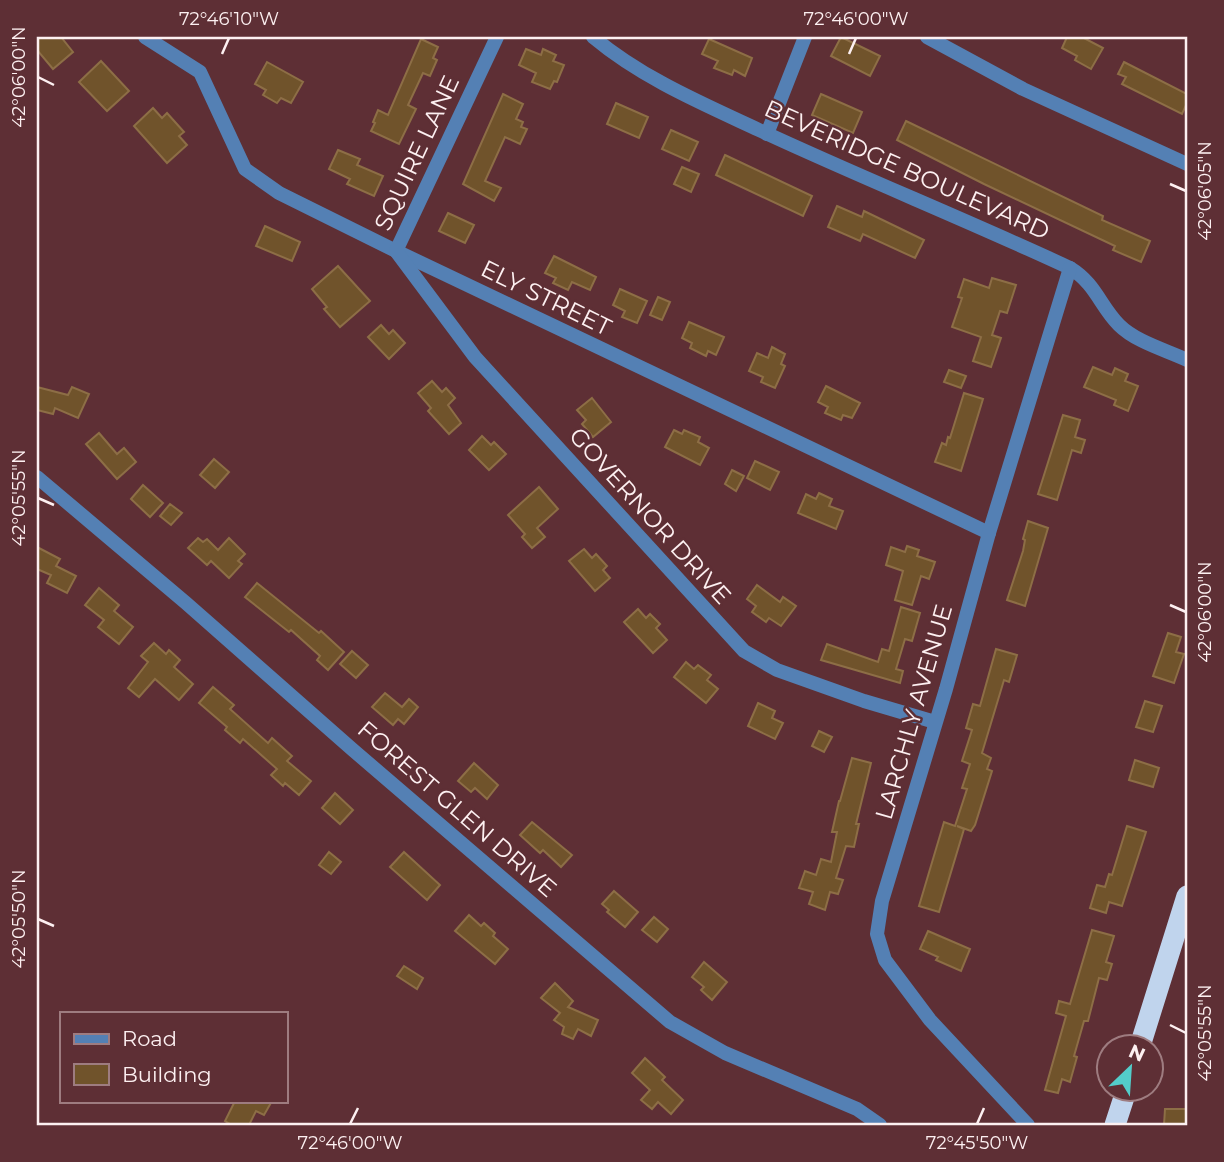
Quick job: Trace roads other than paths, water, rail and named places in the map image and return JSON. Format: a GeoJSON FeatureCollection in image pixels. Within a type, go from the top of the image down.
{"type":"FeatureCollection","features":[{"type":"Feature","properties":{"kind":"highway"},"geometry":{"type":"LineString","coordinates":[[1144,1032],[1187,896]]}},
{"type":"Feature","properties":{"kind":"highway"},"geometry":{"type":"LineString","coordinates":[[1115,1125],[1122,1102]]}},
{"type":"Feature","properties":{"kind":"street","name":"ELY STREET"},"geometry":{"type":"LineString","coordinates":[[145,37],[200,72],[245,169],[279,193],[989,533]]}},
{"type":"Feature","properties":{"kind":"street","name":"SQUIRE LANE"},"geometry":{"type":"LineString","coordinates":[[396,251],[497,37]]}},
{"type":"Feature","properties":{"kind":"street","name":"BEVERIDGE BOULEVARD"},"geometry":{"type":"LineString","coordinates":[[593,37],[619,59],[647,76],[796,149],[903,192],[1070,268],[1084,276],[1119,325],[1132,335],[1187,360]]}},
{"type":"Feature","properties":{"kind":"street"},"geometry":{"type":"LineString","coordinates":[[767,134],[805,37]]}},
{"type":"Feature","properties":{"kind":"street"},"geometry":{"type":"LineString","coordinates":[[927,37],[1023,89],[1187,164]]}},
{"type":"Feature","properties":{"kind":"street","name":"GOVERNOR DRIVE"},"geometry":{"type":"LineString","coordinates":[[396,251],[474,357],[744,651],[777,670],[864,701],[935,722]]}},
{"type":"Feature","properties":{"kind":"street","name":"LARCHLY AVENUE"},"geometry":{"type":"LineString","coordinates":[[1028,1125],[919,1007],[885,960],[877,941],[882,901],[989,533],[1070,268]]}},
{"type":"Feature","properties":{"kind":"street","name":"FOREST GLEN DRIVE"},"geometry":{"type":"LineString","coordinates":[[37,478],[186,603],[670,1022],[725,1054],[858,1110],[880,1125]]}}]}
